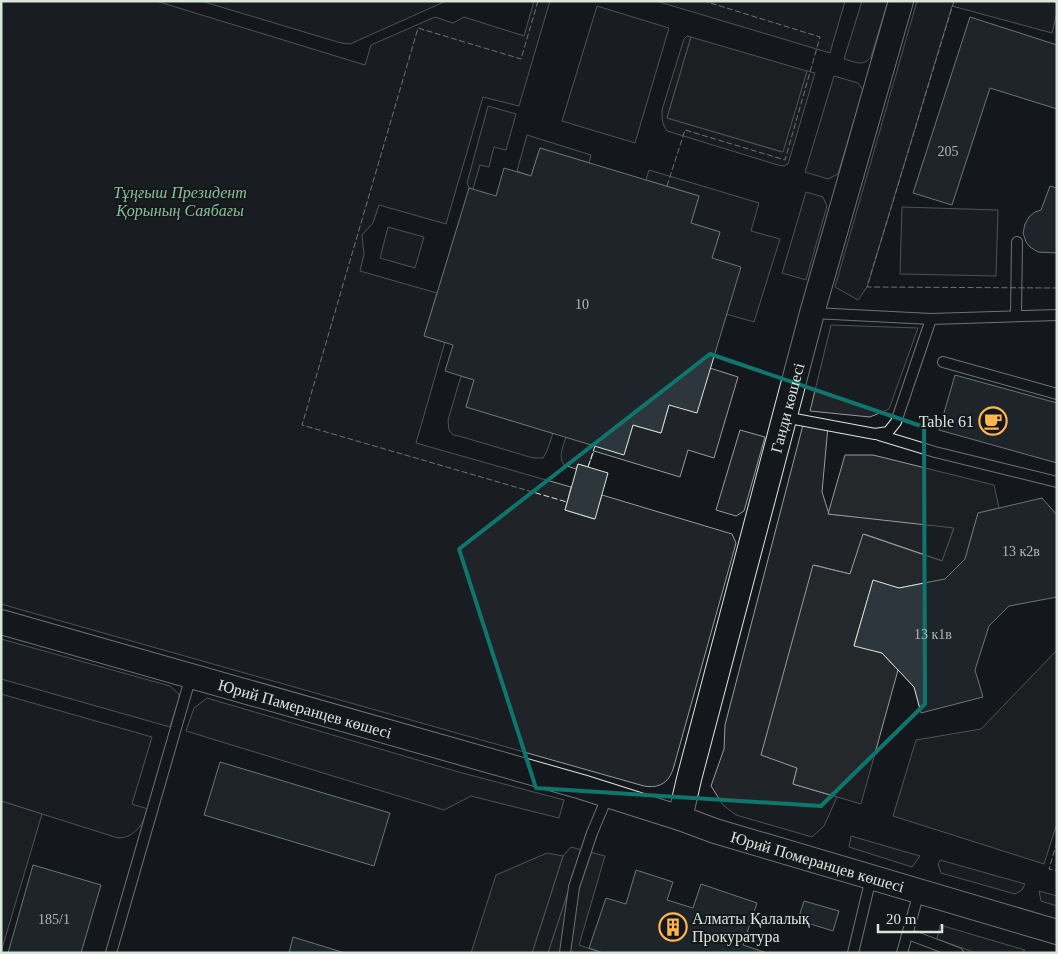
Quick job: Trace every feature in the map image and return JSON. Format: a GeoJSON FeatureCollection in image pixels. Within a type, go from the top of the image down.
{"type":"FeatureCollection","features":[{"type":"Feature","properties":{"kind":"street","name":"Ганди көшесі"},"geometry":{"type":"LineString","coordinates":[[680,818],[812,313],[901,1]]}},
{"type":"Feature","properties":{"kind":"street","name":"Юрий Памеранцев көшесі"},"geometry":{"type":"LineString","coordinates":[[1,622],[608,795]]}},
{"type":"Feature","properties":{"kind":"street","name":"Юрий Померанцев көшесі"},"geometry":{"type":"LineString","coordinates":[[608,795],[715,831],[1057,932]]}},
{"type":"Feature","properties":{"kind":"lane"},"geometry":{"type":"LineString","coordinates":[[1016,316],[1017,242]]}},
{"type":"Feature","properties":{"kind":"lane"},"geometry":{"type":"LineString","coordinates":[[812,313],[930,319],[1057,315]]}},
{"type":"Feature","properties":{"kind":"lane"},"geometry":{"type":"LineString","coordinates":[[875,434],[888,432],[896,422],[930,319]]}},
{"type":"Feature","properties":{"kind":"lane"},"geometry":{"type":"LineString","coordinates":[[943,362],[1057,394]]}},
{"type":"Feature","properties":{"kind":"lane"},"geometry":{"type":"LineString","coordinates":[[784,417],[875,434],[936,452],[1057,482]]}},
{"type":"Feature","properties":{"kind":"lane"},"geometry":{"type":"LineString","coordinates":[[111,953],[192,676]]}},
{"type":"Feature","properties":{"kind":"lane"},"geometry":{"type":"LineString","coordinates":[[565,953],[574,887],[592,833],[608,795]]}},
{"type":"Feature","properties":{"kind":"lane"},"geometry":{"type":"LineString","coordinates":[[853,953],[871,878]]}},
{"type":"Feature","properties":{"kind":"lane"},"geometry":{"type":"LineString","coordinates":[[902,953],[919,892]]}},
{"type":"Feature","properties":{"kind":"lane"},"geometry":{"type":"LineString","coordinates":[[908,934],[958,953]]}},
{"type":"Feature","properties":{"kind":"highlighted area"},"geometry":{"type":"Polygon","coordinates":[[[710,354],[924,427],[925,704],[821,806],[536,788],[459,549],[710,354]]]}},
{"type":"Feature","properties":{"kind":"green space","name":"Тұңғыш Президент Қорының Саябағы"},"geometry":{"type":"Polygon","coordinates":[[[1,1],[156,1],[365,65],[371,45],[435,17],[453,23],[464,17],[524,36],[534,1],[550,1],[519,106],[483,97],[446,224],[379,205],[373,223],[362,235],[364,254],[360,271],[437,293],[424,336],[445,342],[416,443],[571,487],[565,510],[594,519],[602,495],[732,534],[736,543],[674,766],[670,776],[664,783],[650,787],[644,786],[1,604],[1,1]]]}},
{"type":"Feature","properties":{"kind":"green space"},"geometry":{"type":"Polygon","coordinates":[[[201,1],[446,1],[350,44],[341,43],[201,1]]]}},
{"type":"Feature","properties":{"kind":"green space"},"geometry":{"type":"Polygon","coordinates":[[[656,1],[845,1],[830,53],[656,1]]]}},
{"type":"Feature","properties":{"kind":"green space"},"geometry":{"type":"Polygon","coordinates":[[[862,1],[888,1],[871,57],[865,62],[859,63],[844,59],[862,1]]]}},
{"type":"Feature","properties":{"kind":"green space"},"geometry":{"type":"Polygon","coordinates":[[[917,1],[1052,1],[1057,3],[1057,12],[1052,33],[952,6],[867,287],[858,300],[835,287],[917,1]]]}},
{"type":"Feature","properties":{"kind":"green space"},"geometry":{"type":"Polygon","coordinates":[[[597,6],[669,28],[635,143],[562,121],[597,6]]]}},
{"type":"Feature","properties":{"kind":"green space"},"geometry":{"type":"Polygon","coordinates":[[[687,36],[691,37],[667,118],[782,152],[807,71],[815,73],[788,164],[784,166],[778,165],[667,131],[664,126],[662,110],[684,39],[687,36]]]}},
{"type":"Feature","properties":{"kind":"green space"},"geometry":{"type":"Polygon","coordinates":[[[834,76],[858,83],[863,90],[838,174],[828,179],[805,172],[834,76]]]}},
{"type":"Feature","properties":{"kind":"green space"},"geometry":{"type":"Polygon","coordinates":[[[488,106],[516,114],[506,150],[494,147],[489,167],[480,165],[473,189],[469,188],[467,183],[488,106]]]}},
{"type":"Feature","properties":{"kind":"green space"},"geometry":{"type":"Polygon","coordinates":[[[527,135],[591,155],[589,163],[540,148],[531,176],[517,171],[527,135]]]}},
{"type":"Feature","properties":{"kind":"green space"},"geometry":{"type":"Polygon","coordinates":[[[649,170],[759,203],[751,231],[780,239],[754,322],[726,314],[712,258],[720,232],[691,223],[699,196],[646,180],[649,170]]]}},
{"type":"Feature","properties":{"kind":"green space"},"geometry":{"type":"Polygon","coordinates":[[[806,192],[823,197],[827,206],[806,280],[782,273],[806,192]]]}},
{"type":"Feature","properties":{"kind":"green space"},"geometry":{"type":"Polygon","coordinates":[[[902,207],[998,210],[996,276],[900,274],[902,207]]]}},
{"type":"Feature","properties":{"kind":"green space"},"geometry":{"type":"Polygon","coordinates":[[[388,227],[424,237],[415,268],[380,258],[388,227]]]}},
{"type":"Feature","properties":{"kind":"green space"},"geometry":{"type":"Polygon","coordinates":[[[831,325],[918,328],[889,409],[870,417],[810,411],[831,325]]]}},
{"type":"Feature","properties":{"kind":"green space"},"geometry":{"type":"Polygon","coordinates":[[[710,368],[738,377],[714,458],[688,450],[680,477],[594,451],[588,467],[578,464],[576,469],[564,465],[562,462],[562,448],[566,437],[624,454],[633,425],[661,433],[669,405],[710,368]]]}},
{"type":"Feature","properties":{"kind":"green space"},"geometry":{"type":"Polygon","coordinates":[[[461,376],[474,380],[466,407],[553,433],[543,458],[533,458],[453,435],[449,430],[448,420],[461,376]]]}},
{"type":"Feature","properties":{"kind":"green space"},"geometry":{"type":"Polygon","coordinates":[[[804,421],[828,426],[822,492],[829,514],[954,527],[943,561],[864,534],[850,574],[814,565],[797,768],[793,784],[837,797],[824,826],[812,837],[736,815],[723,805],[711,786],[724,749],[725,725],[804,421]]]}},
{"type":"Feature","properties":{"kind":"green space"},"geometry":{"type":"Polygon","coordinates":[[[740,430],[765,437],[744,511],[736,516],[716,510],[740,430]]]}},
{"type":"Feature","properties":{"kind":"green space"},"geometry":{"type":"Polygon","coordinates":[[[1,639],[170,686],[179,694],[179,699],[170,727],[1,679],[1,639]]]}},
{"type":"Feature","properties":{"kind":"green space"},"geometry":{"type":"Polygon","coordinates":[[[1,694],[152,737],[132,804],[148,809],[144,820],[134,833],[118,838],[1,801],[1,694]]]}},
{"type":"Feature","properties":{"kind":"green space"},"geometry":{"type":"Polygon","coordinates":[[[207,698],[455,771],[564,800],[559,818],[471,796],[444,810],[186,731],[194,708],[207,698]]]}},
{"type":"Feature","properties":{"kind":"green space"},"geometry":{"type":"Polygon","coordinates":[[[851,836],[920,856],[912,867],[849,847],[851,836]]]}},
{"type":"Feature","properties":{"kind":"green space"},"geometry":{"type":"Polygon","coordinates":[[[571,847],[582,850],[548,953],[532,953],[563,856],[571,847]]]}},
{"type":"Feature","properties":{"kind":"green space"},"geometry":{"type":"Polygon","coordinates":[[[940,860],[1025,884],[1022,890],[1015,894],[941,873],[938,864],[940,860]]]}},
{"type":"Feature","properties":{"kind":"green space"},"geometry":{"type":"Polygon","coordinates":[[[1039,891],[1057,896],[1057,906],[1041,901],[1039,891]]]}},
{"type":"Feature","properties":{"kind":"green space"},"geometry":{"type":"Polygon","coordinates":[[[940,925],[1025,950],[1021,953],[976,953],[937,939],[940,925]]]}},
{"type":"Feature","properties":{"kind":"shaded area"},"geometry":{"type":"Polygon","coordinates":[[[691,37],[807,71],[783,152],[667,118],[691,37]]]}},
{"type":"Feature","properties":{"kind":"shaded area"},"geometry":{"type":"Polygon","coordinates":[[[845,455],[873,455],[994,485],[999,508],[978,513],[965,559],[945,579],[899,588],[873,581],[854,645],[882,653],[898,670],[861,804],[793,784],[797,768],[761,755],[813,565],[850,574],[863,534],[942,561],[954,528],[828,514],[845,455]]]}},
{"type":"Feature","properties":{"kind":"shaded area"},"geometry":{"type":"Polygon","coordinates":[[[1057,650],[1057,823],[1044,864],[893,816],[916,740],[981,729],[1057,650]]]}},
{"type":"Feature","properties":{"kind":"shaded area"},"geometry":{"type":"Polygon","coordinates":[[[1,801],[42,814],[1,952],[1,801]]]}},
{"type":"Feature","properties":{"kind":"shaded area"},"geometry":{"type":"Polygon","coordinates":[[[582,850],[605,856],[579,945],[602,953],[548,953],[582,850]]]}},
{"type":"Feature","properties":{"kind":"shaded area"},"geometry":{"type":"Polygon","coordinates":[[[547,853],[563,856],[532,953],[471,953],[496,875],[547,853]]]}},
{"type":"Feature","properties":{"kind":"building"},"geometry":{"type":"Polygon","coordinates":[[[970,17],[1057,45],[1057,109],[990,88],[952,205],[913,193],[970,17]]]}},
{"type":"Feature","properties":{"kind":"building"},"geometry":{"type":"Polygon","coordinates":[[[540,148],[699,196],[691,223],[720,232],[712,258],[741,267],[697,413],[669,405],[661,433],[633,425],[624,455],[466,407],[474,380],[445,371],[453,345],[424,336],[469,188],[496,196],[504,168],[531,176],[540,148]]]}},
{"type":"Feature","properties":{"kind":"building"},"geometry":{"type":"Polygon","coordinates":[[[1050,186],[1057,188],[1057,253],[1038,252],[1026,242],[1023,233],[1029,217],[1041,210],[1050,186]]]}},
{"type":"Feature","properties":{"kind":"building"},"geometry":{"type":"Polygon","coordinates":[[[955,375],[1057,403],[1057,463],[939,430],[955,375]]]}},
{"type":"Feature","properties":{"kind":"building"},"geometry":{"type":"Polygon","coordinates":[[[578,464],[608,473],[595,519],[565,510],[578,464]]]}},
{"type":"Feature","properties":{"kind":"building"},"geometry":{"type":"Polygon","coordinates":[[[1042,498],[1057,515],[1057,597],[1009,606],[989,626],[975,670],[983,697],[921,713],[914,687],[882,653],[854,646],[873,580],[899,588],[945,579],[965,559],[978,513],[1042,498]]]}},
{"type":"Feature","properties":{"kind":"building"},"geometry":{"type":"Polygon","coordinates":[[[220,762],[390,813],[374,866],[204,815],[220,762]]]}},
{"type":"Feature","properties":{"kind":"building"},"geometry":{"type":"Polygon","coordinates":[[[33,865],[101,885],[81,953],[8,953],[33,865]]]}},
{"type":"Feature","properties":{"kind":"building","name":"Алматы Қалалық Прокуратура"},"geometry":{"type":"Polygon","coordinates":[[[636,870],[673,882],[667,900],[693,908],[701,884],[757,903],[743,945],[767,953],[603,953],[589,948],[606,898],[626,904],[636,870]]]}},
{"type":"Feature","properties":{"kind":"building"},"geometry":{"type":"Polygon","coordinates":[[[804,901],[839,911],[833,931],[798,920],[804,901]]]}},
{"type":"Feature","properties":{"kind":"building"},"geometry":{"type":"Polygon","coordinates":[[[293,937],[345,953],[289,953],[293,937]]]}},
{"type":"Feature","properties":{"kind":"fence"},"geometry":{"type":"LineString","coordinates":[[538,1],[521,59],[418,28],[302,425],[567,502]]}},
{"type":"Feature","properties":{"kind":"fence"},"geometry":{"type":"LineString","coordinates":[[667,186],[685,130],[785,160],[820,37],[704,1]]}},
{"type":"Feature","properties":{"kind":"fence"},"geometry":{"type":"LineString","coordinates":[[954,1],[867,287],[1057,288]]}},
{"type":"Feature","properties":{"kind":"fence"},"geometry":{"type":"LineString","coordinates":[[1052,1],[1057,3]]}},
{"type":"Feature","properties":{"kind":"fence"},"geometry":{"type":"LineString","coordinates":[[588,467],[595,446]]}},
{"type":"Feature","properties":{"kind":"fence"},"geometry":{"type":"LineString","coordinates":[[1057,842],[1049,869],[1057,871]]}},
{"type":"Feature","properties":{"kind":"place","name":"Table 61"},"geometry":{"type":"Point","coordinates":[993,421]}},
{"type":"Feature","properties":{"kind":"place","name":"Алматы Қалалық Прокуратура"},"geometry":{"type":"Point","coordinates":[673,927]}}]}
